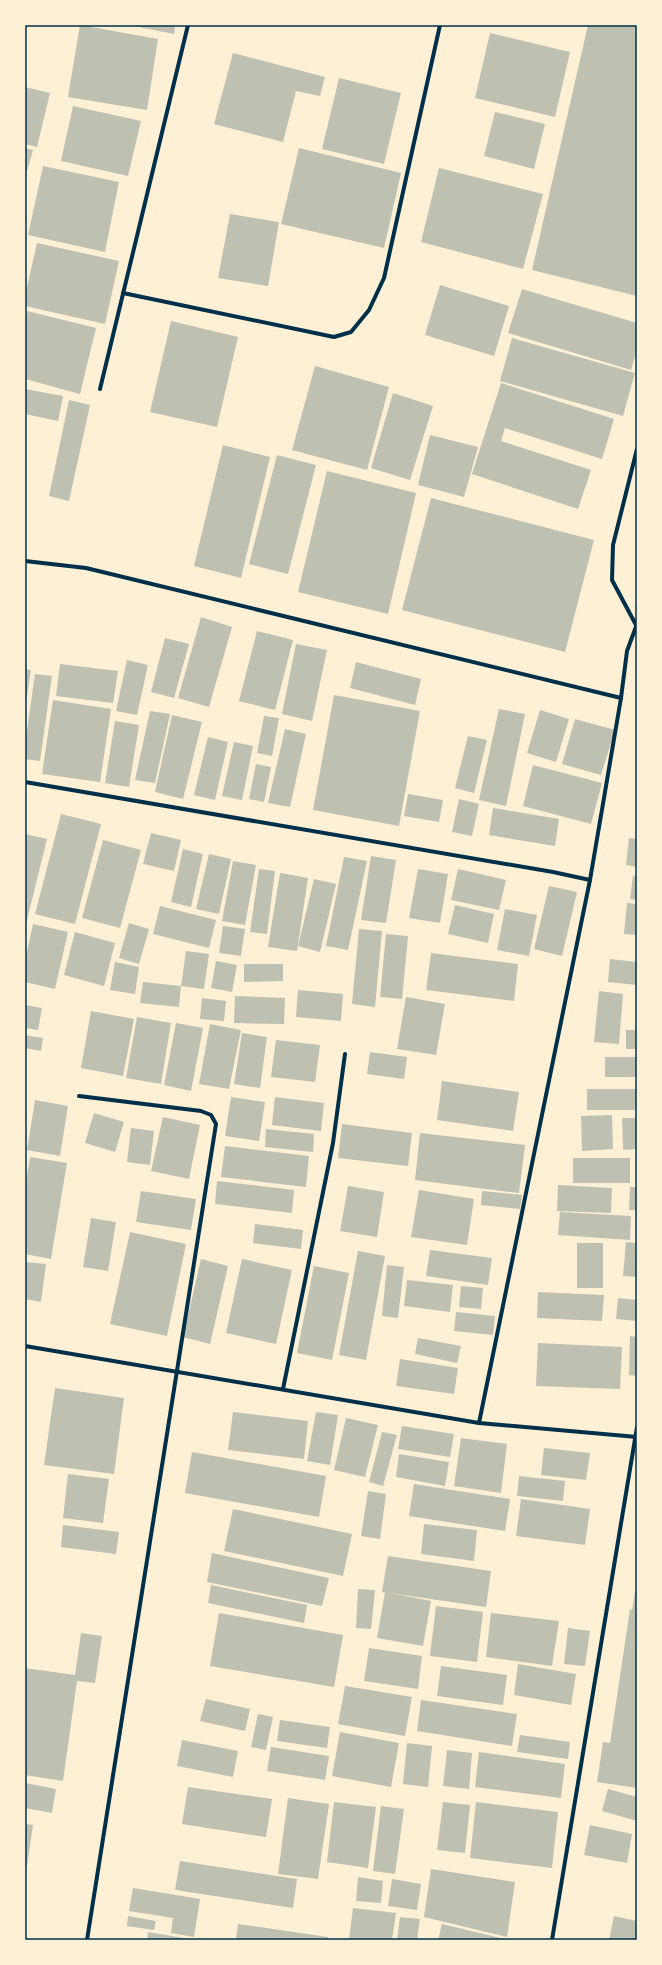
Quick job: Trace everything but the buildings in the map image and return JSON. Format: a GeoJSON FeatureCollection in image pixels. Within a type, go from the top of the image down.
{"type":"FeatureCollection","features":[{"type":"Feature","properties":{"kind":"street"},"geometry":{"type":"LineString","coordinates":[[100,389],[188,25]]}},
{"type":"Feature","properties":{"kind":"street"},"geometry":{"type":"LineString","coordinates":[[123,294],[334,337],[351,332],[369,310],[384,278],[440,25]]}},
{"type":"Feature","properties":{"kind":"street"},"geometry":{"type":"LineString","coordinates":[[479,1423],[590,880],[621,698],[627,651],[636,625],[612,580],[613,545],[637,449]]}},
{"type":"Feature","properties":{"kind":"street"},"geometry":{"type":"LineString","coordinates":[[25,561],[86,568],[621,698]]}},
{"type":"Feature","properties":{"kind":"street"},"geometry":{"type":"LineString","coordinates":[[25,782],[553,872],[590,880]]}},
{"type":"Feature","properties":{"kind":"street"},"geometry":{"type":"LineString","coordinates":[[283,1389],[333,1143],[345,1054]]}},
{"type":"Feature","properties":{"kind":"street"},"geometry":{"type":"LineString","coordinates":[[79,1096],[201,1111],[211,1115],[216,1124],[87,1940]]}},
{"type":"Feature","properties":{"kind":"street"},"geometry":{"type":"LineString","coordinates":[[25,1346],[479,1423],[636,1437]]}},
{"type":"Feature","properties":{"kind":"street"},"geometry":{"type":"LineString","coordinates":[[552,1940],[637,1427]]}}]}
